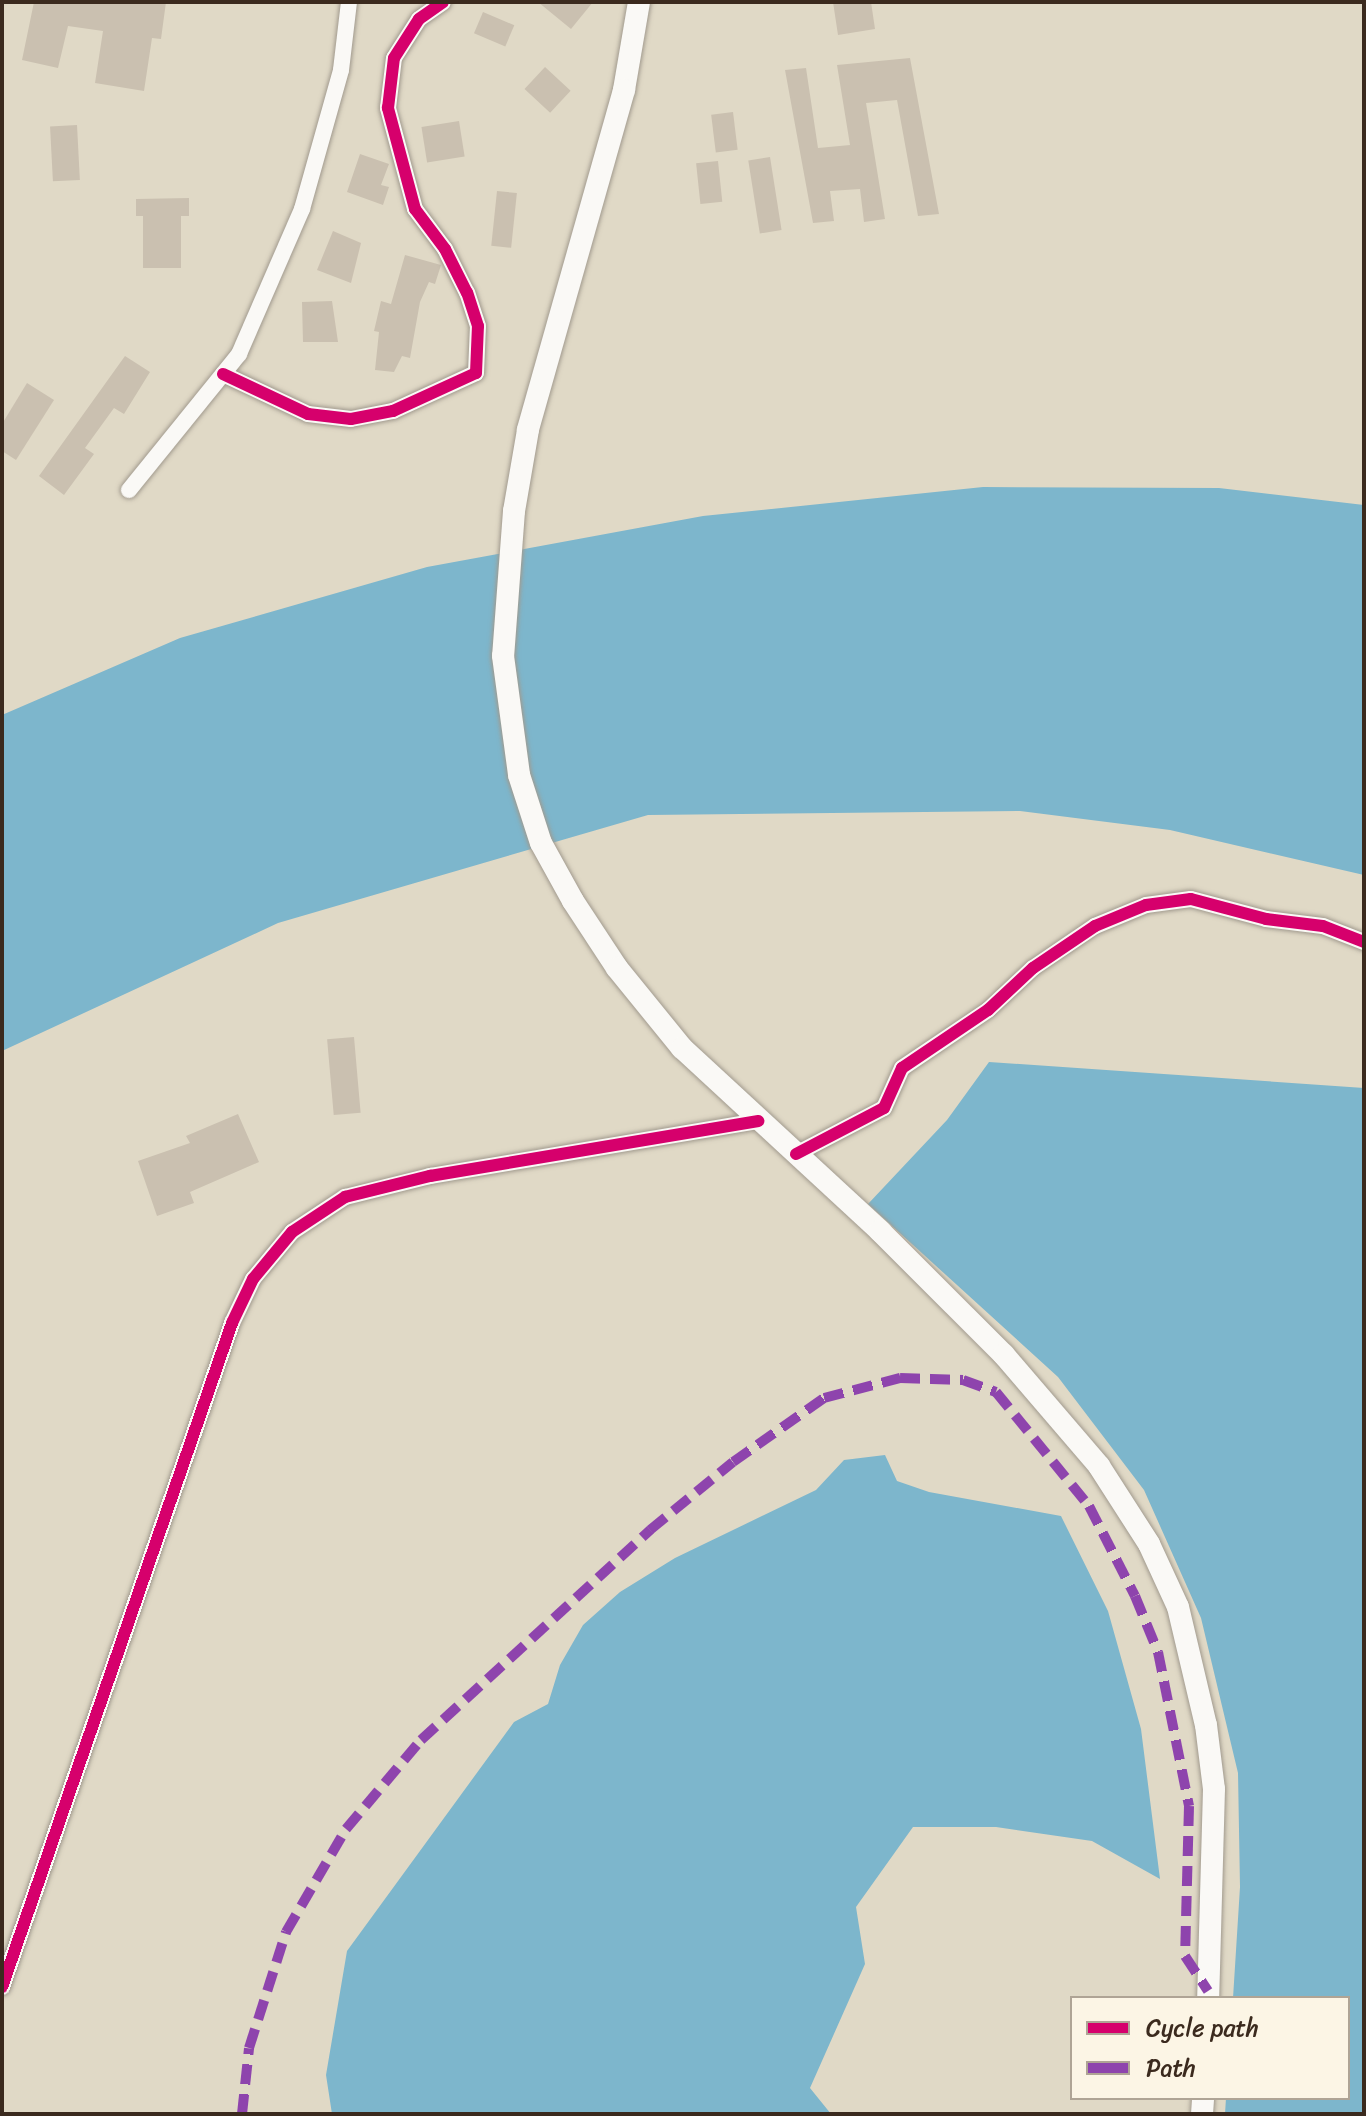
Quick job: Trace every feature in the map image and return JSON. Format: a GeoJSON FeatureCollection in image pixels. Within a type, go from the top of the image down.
{"type":"FeatureCollection","features":[{"type":"Feature","properties":{"kind":"main road"},"geometry":{"type":"LineString","coordinates":[[639,2],[624,90],[528,430],[505,587],[503,656],[519,775],[541,843],[573,901],[617,968],[682,1048],[834,1188],[1059,1415],[1149,1544],[1178,1607],[1196,1671],[1214,1789],[1208,1996]]}},
{"type":"Feature","properties":{"kind":"street"},"geometry":{"type":"LineString","coordinates":[[129,490],[239,354],[302,209],[341,70],[349,2]]}},
{"type":"Feature","properties":{"kind":"street"},"geometry":{"type":"LineString","coordinates":[[223,374],[308,414],[351,419],[393,411],[476,373],[478,326],[445,249],[415,209],[388,108],[394,58],[419,19],[443,2]]}},
{"type":"Feature","properties":{"kind":"street"},"geometry":{"type":"LineString","coordinates":[[796,1154],[884,1108],[902,1068],[988,1010],[1033,968],[1095,926],[1146,905],[1191,899],[1266,919],[1323,926],[1364,942]]}},
{"type":"Feature","properties":{"kind":"street"},"geometry":{"type":"LineString","coordinates":[[2,1987],[232,1323],[253,1279],[292,1232],[345,1197],[430,1176],[758,1121]]}},
{"type":"Feature","properties":{"kind":"water"},"geometry":{"type":"Polygon","coordinates":[[[983,487],[1219,488],[1364,505],[1364,875],[1170,830],[1020,811],[648,815],[278,923],[2,1051],[2,715],[180,638],[427,567],[703,516],[983,487]]]}},
{"type":"Feature","properties":{"kind":"water"},"geometry":{"type":"Polygon","coordinates":[[[989,1062],[1364,1088],[1364,2114],[1225,2114],[1226,2100],[1350,2100],[1350,1996],[1233,1996],[1240,1887],[1238,1773],[1201,1618],[1144,1490],[1058,1377],[868,1204],[947,1120],[989,1062]]]}},
{"type":"Feature","properties":{"kind":"water"},"geometry":{"type":"Polygon","coordinates":[[[885,1455],[897,1481],[929,1492],[1061,1516],[1108,1611],[1141,1729],[1160,1879],[1092,1841],[996,1827],[913,1827],[856,1907],[865,1964],[810,2088],[831,2114],[332,2114],[326,2075],[347,1951],[514,1722],[548,1704],[560,1665],[583,1625],[620,1592],[675,1558],[816,1490],[844,1460],[885,1455]]]}},
{"type":"Feature","properties":{"kind":"building"},"geometry":{"type":"Polygon","coordinates":[[[34,2],[166,2],[161,39],[152,38],[144,91],[95,83],[103,31],[68,26],[58,68],[22,60],[34,2]]]}},
{"type":"Feature","properties":{"kind":"building"},"geometry":{"type":"Polygon","coordinates":[[[538,2],[593,2],[571,29],[538,2]]]}},
{"type":"Feature","properties":{"kind":"building"},"geometry":{"type":"Polygon","coordinates":[[[833,2],[871,2],[875,29],[838,35],[833,2]]]}},
{"type":"Feature","properties":{"kind":"building"},"geometry":{"type":"Polygon","coordinates":[[[483,12],[514,25],[505,46],[474,33],[483,12]]]}},
{"type":"Feature","properties":{"kind":"building"},"geometry":{"type":"Polygon","coordinates":[[[910,58],[939,214],[918,216],[897,100],[866,103],[885,219],[864,222],[860,189],[830,191],[834,221],[813,223],[785,70],[806,68],[818,148],[850,145],[837,65],[910,58]]]}},
{"type":"Feature","properties":{"kind":"building"},"geometry":{"type":"Polygon","coordinates":[[[545,67],[571,91],[550,113],[525,89],[545,67]]]}},
{"type":"Feature","properties":{"kind":"building"},"geometry":{"type":"Polygon","coordinates":[[[733,112],[738,150],[716,152],[711,115],[733,112]]]}},
{"type":"Feature","properties":{"kind":"building"},"geometry":{"type":"Polygon","coordinates":[[[459,121],[465,157],[427,163],[421,127],[459,121]]]}},
{"type":"Feature","properties":{"kind":"building"},"geometry":{"type":"Polygon","coordinates":[[[77,125],[80,180],[53,181],[50,126],[77,125]]]}},
{"type":"Feature","properties":{"kind":"building"},"geometry":{"type":"Polygon","coordinates":[[[360,154],[389,164],[381,185],[389,187],[383,205],[347,192],[360,154]]]}},
{"type":"Feature","properties":{"kind":"building"},"geometry":{"type":"Polygon","coordinates":[[[770,157],[782,230],[760,234],[748,160],[770,157]]]}},
{"type":"Feature","properties":{"kind":"building"},"geometry":{"type":"Polygon","coordinates":[[[718,161],[722,202],[700,204],[696,163],[718,161]]]}},
{"type":"Feature","properties":{"kind":"building"},"geometry":{"type":"Polygon","coordinates":[[[497,191],[517,193],[511,248],[491,246],[497,191]]]}},
{"type":"Feature","properties":{"kind":"building"},"geometry":{"type":"Polygon","coordinates":[[[189,198],[189,216],[181,216],[181,268],[143,268],[143,216],[136,216],[136,199],[189,198]]]}},
{"type":"Feature","properties":{"kind":"building"},"geometry":{"type":"Polygon","coordinates":[[[333,231],[361,243],[351,283],[317,270],[333,231]]]}},
{"type":"Feature","properties":{"kind":"building"},"geometry":{"type":"Polygon","coordinates":[[[405,255],[441,265],[435,284],[429,282],[420,302],[410,358],[402,356],[394,372],[375,370],[379,332],[374,331],[381,301],[391,304],[405,255]]]}},
{"type":"Feature","properties":{"kind":"building"},"geometry":{"type":"Polygon","coordinates":[[[332,301],[338,342],[303,342],[302,302],[332,301]]]}},
{"type":"Feature","properties":{"kind":"building"},"geometry":{"type":"Polygon","coordinates":[[[125,356],[150,372],[124,414],[114,408],[85,448],[94,454],[64,495],[39,476],[125,356]]]}},
{"type":"Feature","properties":{"kind":"building"},"geometry":{"type":"Polygon","coordinates":[[[27,383],[54,400],[16,460],[2,451],[2,424],[27,383]]]}},
{"type":"Feature","properties":{"kind":"building"},"geometry":{"type":"Polygon","coordinates":[[[354,1037],[361,1113],[334,1115],[327,1039],[354,1037]]]}},
{"type":"Feature","properties":{"kind":"building"},"geometry":{"type":"Polygon","coordinates":[[[238,1114],[259,1162],[190,1192],[194,1203],[157,1216],[138,1161],[190,1143],[186,1136],[238,1114]]]}},
{"type":"Feature","properties":{"kind":"marked path"},"geometry":{"type":"LineString","coordinates":[[242,2114],[249,2048],[286,1932],[346,1829],[421,1740],[650,1530],[733,1462],[824,1398],[900,1378],[963,1380],[996,1392],[1089,1506],[1135,1596],[1158,1652],[1189,1806],[1185,1956],[1208,1991]]}},
{"type":"Feature","properties":{"kind":"cycle path"},"geometry":{"type":"LineString","coordinates":[[223,374],[308,414],[351,419],[393,411],[476,373],[478,326],[467,293],[445,249],[415,209],[388,108],[394,58],[419,19],[443,2]]}},
{"type":"Feature","properties":{"kind":"cycle path"},"geometry":{"type":"LineString","coordinates":[[796,1154],[884,1108],[902,1068],[988,1010],[1033,968],[1095,926],[1146,905],[1191,899],[1266,919],[1323,926],[1364,942]]}},
{"type":"Feature","properties":{"kind":"cycle path"},"geometry":{"type":"LineString","coordinates":[[2,1987],[232,1323],[253,1279],[292,1232],[345,1197],[430,1176],[758,1121]]}}]}
